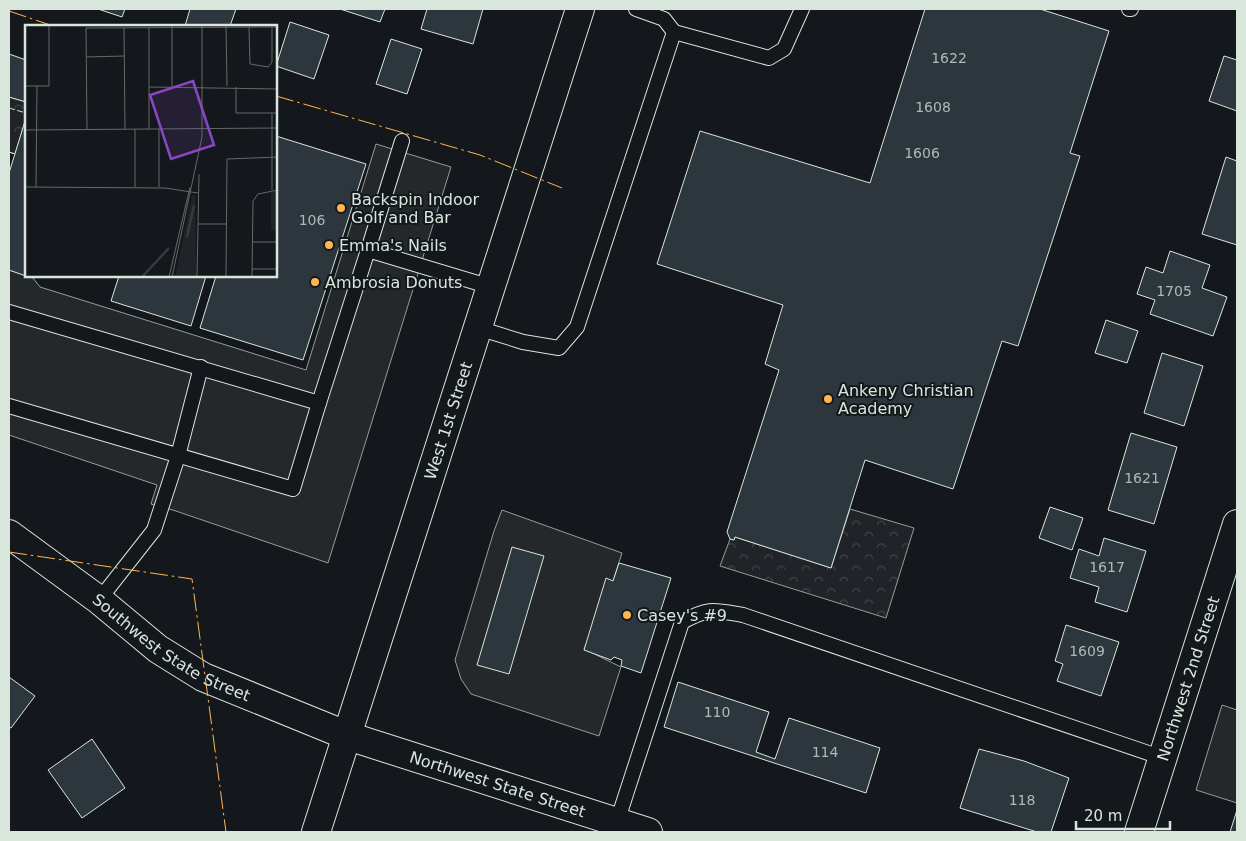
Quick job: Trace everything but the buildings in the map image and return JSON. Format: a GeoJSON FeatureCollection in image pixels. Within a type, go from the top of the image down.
{"type":"FeatureCollection","features":[{"type":"Feature","properties":{"kind":"main road","name":"West 1st Street"},"geometry":{"type":"LineString","coordinates":[[316,832],[580,9]]}},
{"type":"Feature","properties":{"kind":"main road","name":"Northwest 2nd Street"},"geometry":{"type":"LineString","coordinates":[[1140,832],[1237,524]]}},
{"type":"Feature","properties":{"kind":"main road","name":"Southwest State Street"},"geometry":{"type":"LineString","coordinates":[[9,534],[99,600],[158,649],[203,677],[348,736]]}},
{"type":"Feature","properties":{"kind":"main road","name":"Northwest State Street"},"geometry":{"type":"LineString","coordinates":[[348,736],[648,832]]}},
{"type":"Feature","properties":{"kind":"lane"},"geometry":{"type":"LineString","coordinates":[[636,9],[664,20],[674,32],[769,58],[784,49],[802,9]]}},
{"type":"Feature","properties":{"kind":"lane"},"geometry":{"type":"LineString","coordinates":[[478,328],[523,342],[558,348],[577,327],[674,32]]}},
{"type":"Feature","properties":{"kind":"lane"},"geometry":{"type":"LineString","coordinates":[[9,406],[293,489],[402,141]]}},
{"type":"Feature","properties":{"kind":"lane"},"geometry":{"type":"LineString","coordinates":[[368,250],[491,288]]}},
{"type":"Feature","properties":{"kind":"lane"},"geometry":{"type":"LineString","coordinates":[[9,312],[319,403]]}},
{"type":"Feature","properties":{"kind":"lane"},"geometry":{"type":"LineString","coordinates":[[99,600],[154,530],[178,456],[200,367]]}},
{"type":"Feature","properties":{"kind":"lane"},"geometry":{"type":"LineString","coordinates":[[617,822],[682,622],[699,612],[714,610],[743,615],[1163,758]]}},
{"type":"Feature","properties":{"kind":"green space"},"geometry":{"type":"Polygon","coordinates":[[[9,97],[25,102],[25,121],[15,154],[9,152],[9,97]]]}},
{"type":"Feature","properties":{"kind":"green space"},"geometry":{"type":"Polygon","coordinates":[[[850,509],[914,528],[886,618],[720,566],[730,539],[734,540],[735,537],[831,568],[850,509]]]}},
{"type":"Feature","properties":{"kind":"shaded area"},"geometry":{"type":"Polygon","coordinates":[[[376,144],[451,167],[328,563],[151,504],[157,485],[9,435],[9,270],[25,275],[25,278],[33,278],[40,287],[306,370],[376,144]]]}},
{"type":"Feature","properties":{"kind":"shaded area"},"geometry":{"type":"Polygon","coordinates":[[[502,510],[622,553],[613,581],[584,649],[621,667],[599,736],[471,694],[461,679],[455,660],[502,510]]]}},
{"type":"Feature","properties":{"kind":"shaded area"},"geometry":{"type":"Polygon","coordinates":[[[1222,705],[1237,710],[1237,803],[1196,790],[1222,705]]]}},
{"type":"Feature","properties":{"kind":"fence"},"geometry":{"type":"LineString","coordinates":[[9,108],[25,113]]}},
{"type":"Feature","properties":{"kind":"fence"},"geometry":{"type":"LineString","coordinates":[[9,152],[15,154]]}},
{"type":"Feature","properties":{"kind":"power"},"geometry":{"type":"LineString","coordinates":[[9,11],[50,25]]}},
{"type":"Feature","properties":{"kind":"power"},"geometry":{"type":"LineString","coordinates":[[278,97],[480,155],[562,188]]}},
{"type":"Feature","properties":{"kind":"power"},"geometry":{"type":"LineString","coordinates":[[9,552],[192,579],[226,832]]}},
{"type":"Feature","properties":{"kind":"place","name":"Backspin Indoor Golf and Bar"},"geometry":{"type":"Point","coordinates":[341,208]}},
{"type":"Feature","properties":{"kind":"place","name":"Emma's Nails"},"geometry":{"type":"Point","coordinates":[329,245]}},
{"type":"Feature","properties":{"kind":"place","name":"Ambrosia Donuts"},"geometry":{"type":"Point","coordinates":[315,282]}},
{"type":"Feature","properties":{"kind":"place","name":"Ankeny Christian Academy"},"geometry":{"type":"Point","coordinates":[828,399]}},
{"type":"Feature","properties":{"kind":"place","name":"Casey's #9"},"geometry":{"type":"Point","coordinates":[627,615]}}]}
